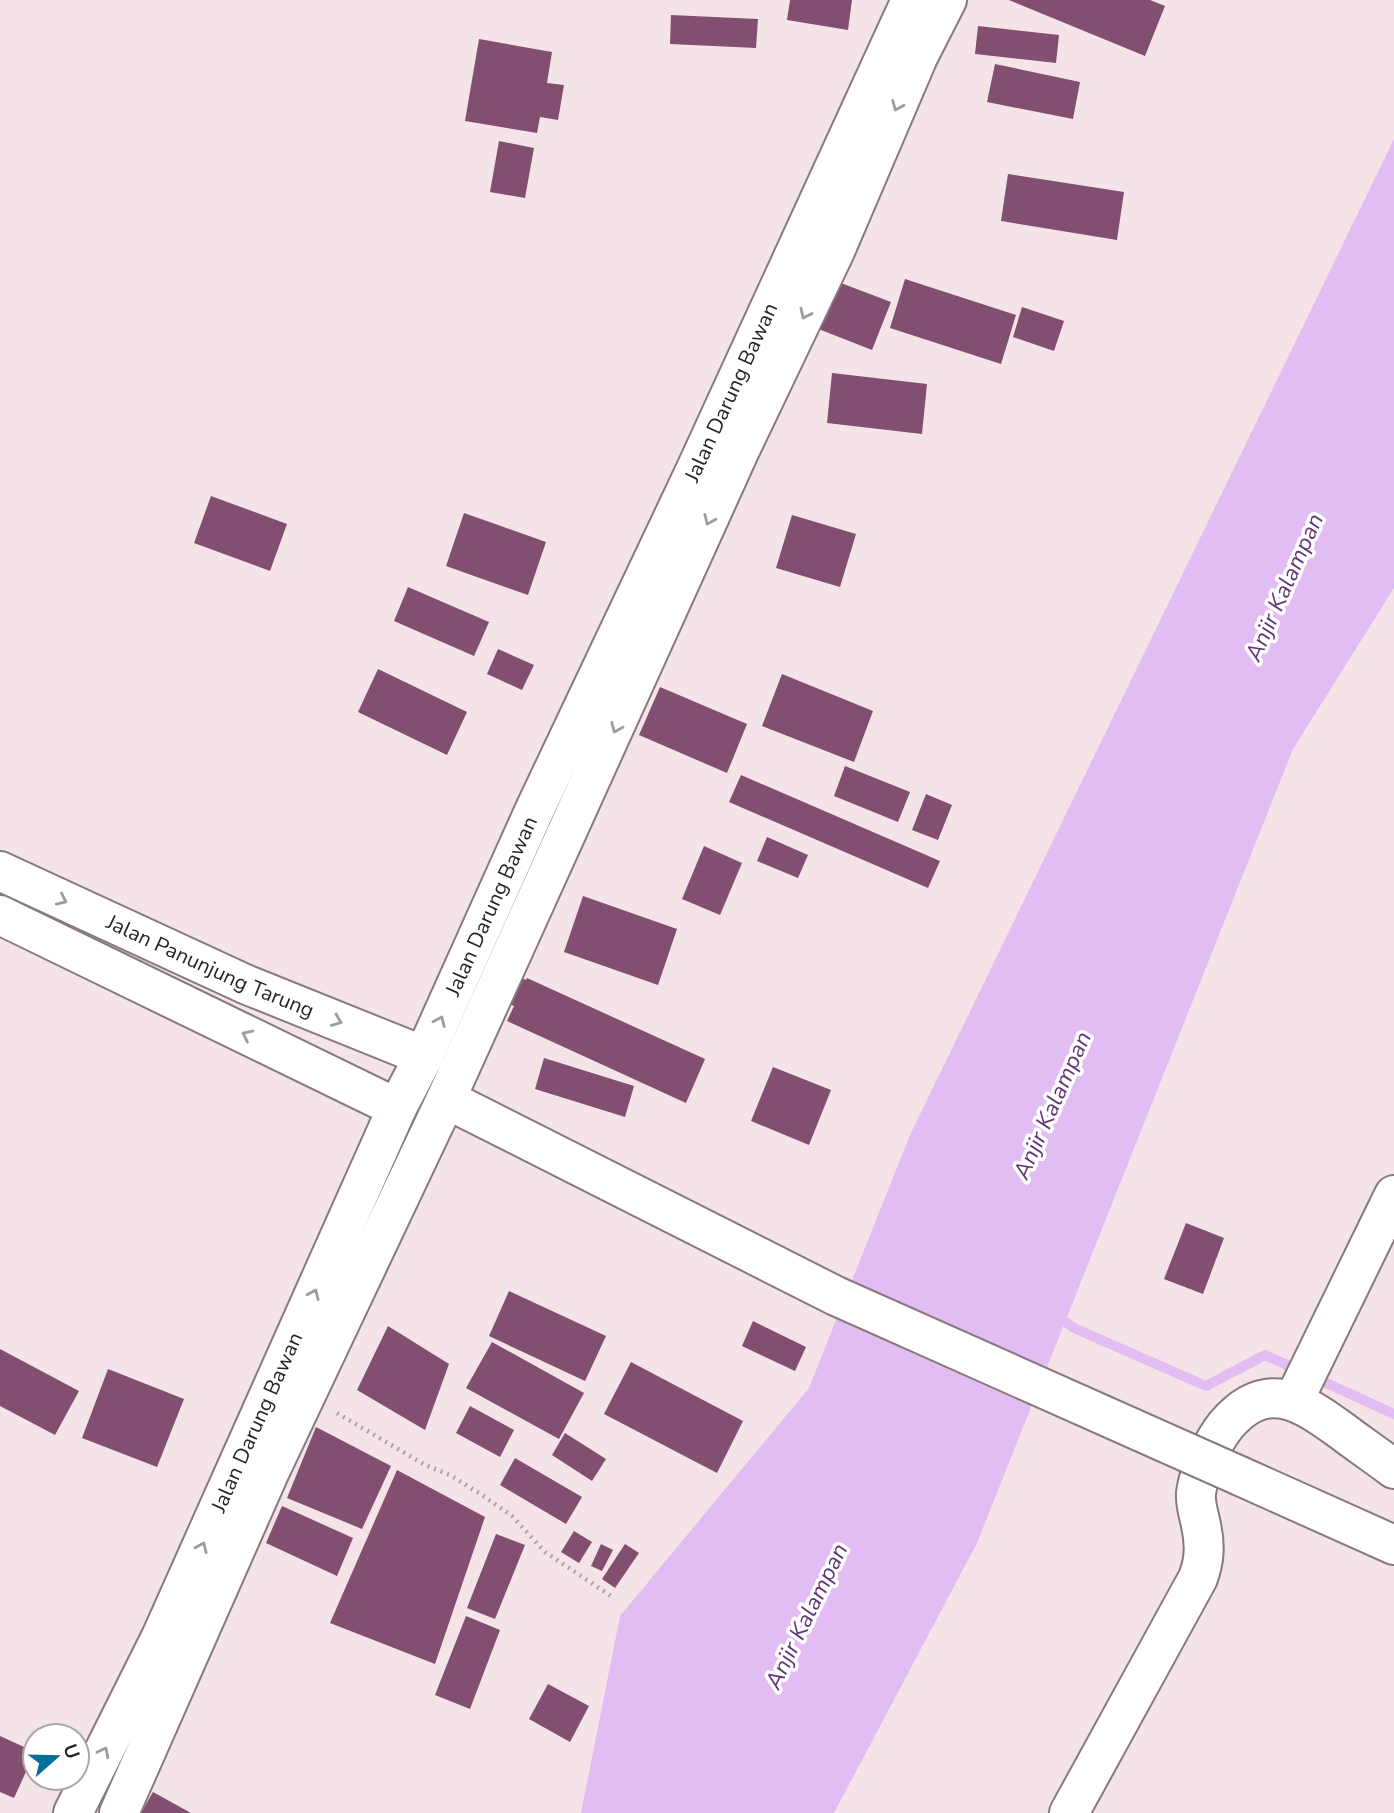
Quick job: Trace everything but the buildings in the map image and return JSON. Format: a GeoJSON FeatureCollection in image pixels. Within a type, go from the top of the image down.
{"type":"FeatureCollection","features":[{"type":"Feature","properties":{"kind":"street","name":"Jalan Darung Bawan"},"geometry":{"type":"LineString","coordinates":[[73,1813],[161,1637],[256,1465],[306,1396],[446,1099],[739,452],[835,251],[904,51],[911,0]]}},
{"type":"Feature","properties":{"kind":"street","name":"Jalan Darung Bawan"},"geometry":{"type":"LineString","coordinates":[[119,1813],[397,1108],[424,1056],[701,457],[904,51],[947,0]]}},
{"type":"Feature","properties":{"kind":"street"},"geometry":{"type":"LineString","coordinates":[[536,809],[572,824]]}},
{"type":"Feature","properties":{"kind":"street"},"geometry":{"type":"LineString","coordinates":[[5,917],[13,877]]}},
{"type":"Feature","properties":{"kind":"street","name":"Jalan Panunjung Tarung"},"geometry":{"type":"LineString","coordinates":[[13,877],[246,985],[424,1056]]}},
{"type":"Feature","properties":{"kind":"street","name":"Jalan Panunjung Tarung"},"geometry":{"type":"LineString","coordinates":[[5,917],[397,1108]]}},
{"type":"Feature","properties":{"kind":"street"},"geometry":{"type":"LineString","coordinates":[[446,1099],[836,1296],[1394,1545]]}},
{"type":"Feature","properties":{"kind":"street"},"geometry":{"type":"LineString","coordinates":[[1294,1400],[1394,1195]]}},
{"type":"Feature","properties":{"kind":"street"},"geometry":{"type":"LineString","coordinates":[[1069,1813],[1198,1578],[1204,1561],[1204,1545],[1196,1497],[1198,1482],[1221,1432],[1235,1414],[1258,1399],[1294,1400],[1314,1410],[1394,1469]]}},
{"type":"Feature","properties":{"kind":"path"},"geometry":{"type":"LineString","coordinates":[[306,1396],[482,1495],[512,1516],[545,1552],[611,1596]]}},
{"type":"Feature","properties":{"kind":"water","name":"Anjir Kalampan"},"geometry":{"type":"Polygon","coordinates":[[[1394,139],[1394,588],[1293,749],[977,1543],[834,1813],[581,1813],[620,1616],[809,1388],[910,1135],[1394,139]]]}},
{"type":"Feature","properties":{"kind":"waterway"},"geometry":{"type":"LineString","coordinates":[[1056,1315],[1074,1328],[1206,1386],[1265,1355],[1394,1414]]}}]}
